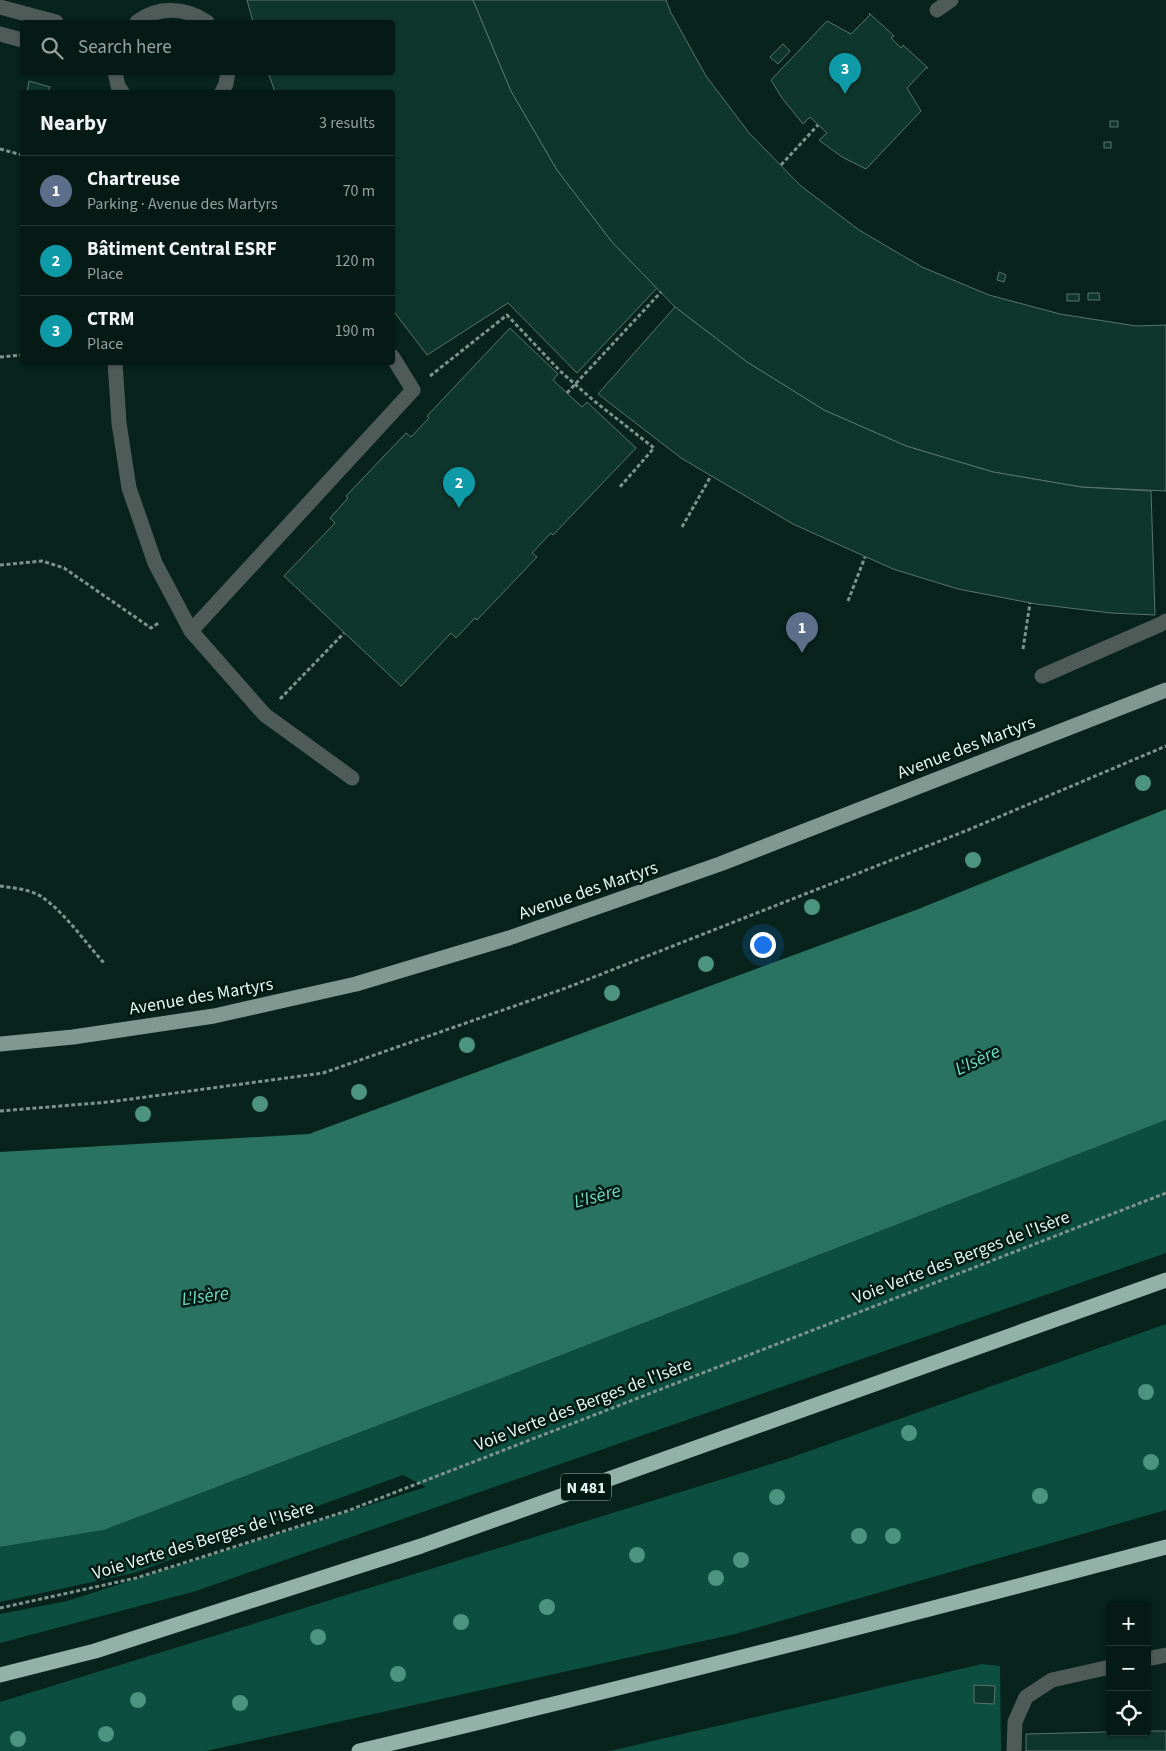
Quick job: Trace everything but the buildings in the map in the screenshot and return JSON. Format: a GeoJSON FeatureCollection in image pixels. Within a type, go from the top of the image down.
{"type":"FeatureCollection","features":[{"type":"Feature","properties":{"kind":"highway","name":"N 481"},"geometry":{"type":"LineString","coordinates":[[0,1675],[95,1651],[422,1546],[1166,1280]]}},
{"type":"Feature","properties":{"kind":"highway"},"geometry":{"type":"LineString","coordinates":[[359,1751],[1021,1586],[1166,1547]]}},
{"type":"Feature","properties":{"kind":"main road","name":"Avenue des Martyrs"},"geometry":{"type":"LineString","coordinates":[[0,1044],[73,1037],[214,1016],[356,984],[510,938],[720,864],[1166,690]]}},
{"type":"Feature","properties":{"kind":"lane"},"geometry":{"type":"LineString","coordinates":[[937,10],[951,0]]}},
{"type":"Feature","properties":{"kind":"lane"},"geometry":{"type":"LineString","coordinates":[[141,20],[160,11],[188,6],[204,20]]}},
{"type":"Feature","properties":{"kind":"lane"},"geometry":{"type":"LineString","coordinates":[[0,7],[49,20]]}},
{"type":"Feature","properties":{"kind":"lane"},"geometry":{"type":"LineString","coordinates":[[0,34],[20,39]]}},
{"type":"Feature","properties":{"kind":"lane"},"geometry":{"type":"LineString","coordinates":[[116,75],[121,90]]}},
{"type":"Feature","properties":{"kind":"lane"},"geometry":{"type":"LineString","coordinates":[[223,90],[228,75]]}},
{"type":"Feature","properties":{"kind":"lane"},"geometry":{"type":"LineString","coordinates":[[191,631],[413,390],[395,361]]}},
{"type":"Feature","properties":{"kind":"lane"},"geometry":{"type":"LineString","coordinates":[[115,365],[119,423],[129,488],[155,562],[191,631],[264,715],[352,778]]}},
{"type":"Feature","properties":{"kind":"lane"},"geometry":{"type":"LineString","coordinates":[[1042,676],[1166,621]]}},
{"type":"Feature","properties":{"kind":"lane"},"geometry":{"type":"LineString","coordinates":[[1151,1658],[1166,1655]]}},
{"type":"Feature","properties":{"kind":"lane"},"geometry":{"type":"LineString","coordinates":[[1014,1751],[1014,1722],[1026,1697],[1052,1680],[1106,1669]]}},
{"type":"Feature","properties":{"kind":"path"},"geometry":{"type":"LineString","coordinates":[[781,165],[818,125]]}},
{"type":"Feature","properties":{"kind":"path"},"geometry":{"type":"LineString","coordinates":[[0,149],[20,154]]}},
{"type":"Feature","properties":{"kind":"path"},"geometry":{"type":"LineString","coordinates":[[567,393],[661,292]]}},
{"type":"Feature","properties":{"kind":"path"},"geometry":{"type":"LineString","coordinates":[[413,390],[507,316],[560,371],[593,400],[654,448],[619,488]]}},
{"type":"Feature","properties":{"kind":"path"},"geometry":{"type":"LineString","coordinates":[[0,357],[20,355]]}},
{"type":"Feature","properties":{"kind":"path"},"geometry":{"type":"LineString","coordinates":[[682,527],[711,476]]}},
{"type":"Feature","properties":{"kind":"path"},"geometry":{"type":"LineString","coordinates":[[848,601],[865,556]]}},
{"type":"Feature","properties":{"kind":"path"},"geometry":{"type":"LineString","coordinates":[[0,565],[42,561],[64,568],[151,628],[179,609]]}},
{"type":"Feature","properties":{"kind":"path"},"geometry":{"type":"LineString","coordinates":[[1023,649],[1030,603]]}},
{"type":"Feature","properties":{"kind":"path"},"geometry":{"type":"LineString","coordinates":[[264,715],[344,633]]}},
{"type":"Feature","properties":{"kind":"path"},"geometry":{"type":"LineString","coordinates":[[0,1111],[109,1102],[323,1073],[575,985],[968,830],[1166,746]]}},
{"type":"Feature","properties":{"kind":"path"},"geometry":{"type":"LineString","coordinates":[[0,886],[18,888],[40,896],[61,915],[104,963]]}},
{"type":"Feature","properties":{"kind":"path","name":"Voie Verte des Berges de l'Isère"},"geometry":{"type":"LineString","coordinates":[[0,1608],[136,1578],[347,1511],[1166,1193]]}},
{"type":"Feature","properties":{"kind":"shaded area"},"geometry":{"type":"Polygon","coordinates":[[[1166,1120],[1166,1253],[196,1591],[0,1643],[0,1614],[67,1601],[426,1487],[403,1475],[134,1573],[0,1602],[0,1547],[104,1530],[484,1385],[1166,1120]]]}},
{"type":"Feature","properties":{"kind":"shaded area"},"geometry":{"type":"Polygon","coordinates":[[[1166,1324],[1166,1510],[735,1634],[206,1751],[0,1751],[0,1702],[784,1460],[1166,1324]]]}},
{"type":"Feature","properties":{"kind":"shaded area"},"geometry":{"type":"Polygon","coordinates":[[[982,1664],[1000,1666],[1001,1751],[610,1751],[982,1664]]]}},
{"type":"Feature","properties":{"kind":"water","name":"L'Isère"},"geometry":{"type":"Polygon","coordinates":[[[1166,809],[1166,1120],[484,1385],[104,1530],[0,1547],[0,1152],[309,1134],[916,910],[1166,809]]]}},
{"type":"Feature","properties":{"kind":"place","name":"CTRM"},"geometry":{"type":"Point","coordinates":[845,94]}},
{"type":"Feature","properties":{"kind":"place","name":"Bâtiment Central ESRF"},"geometry":{"type":"Point","coordinates":[459,508]}},
{"type":"Feature","properties":{"kind":"place","name":"Chartreuse"},"geometry":{"type":"Point","coordinates":[802,653]}}]}
